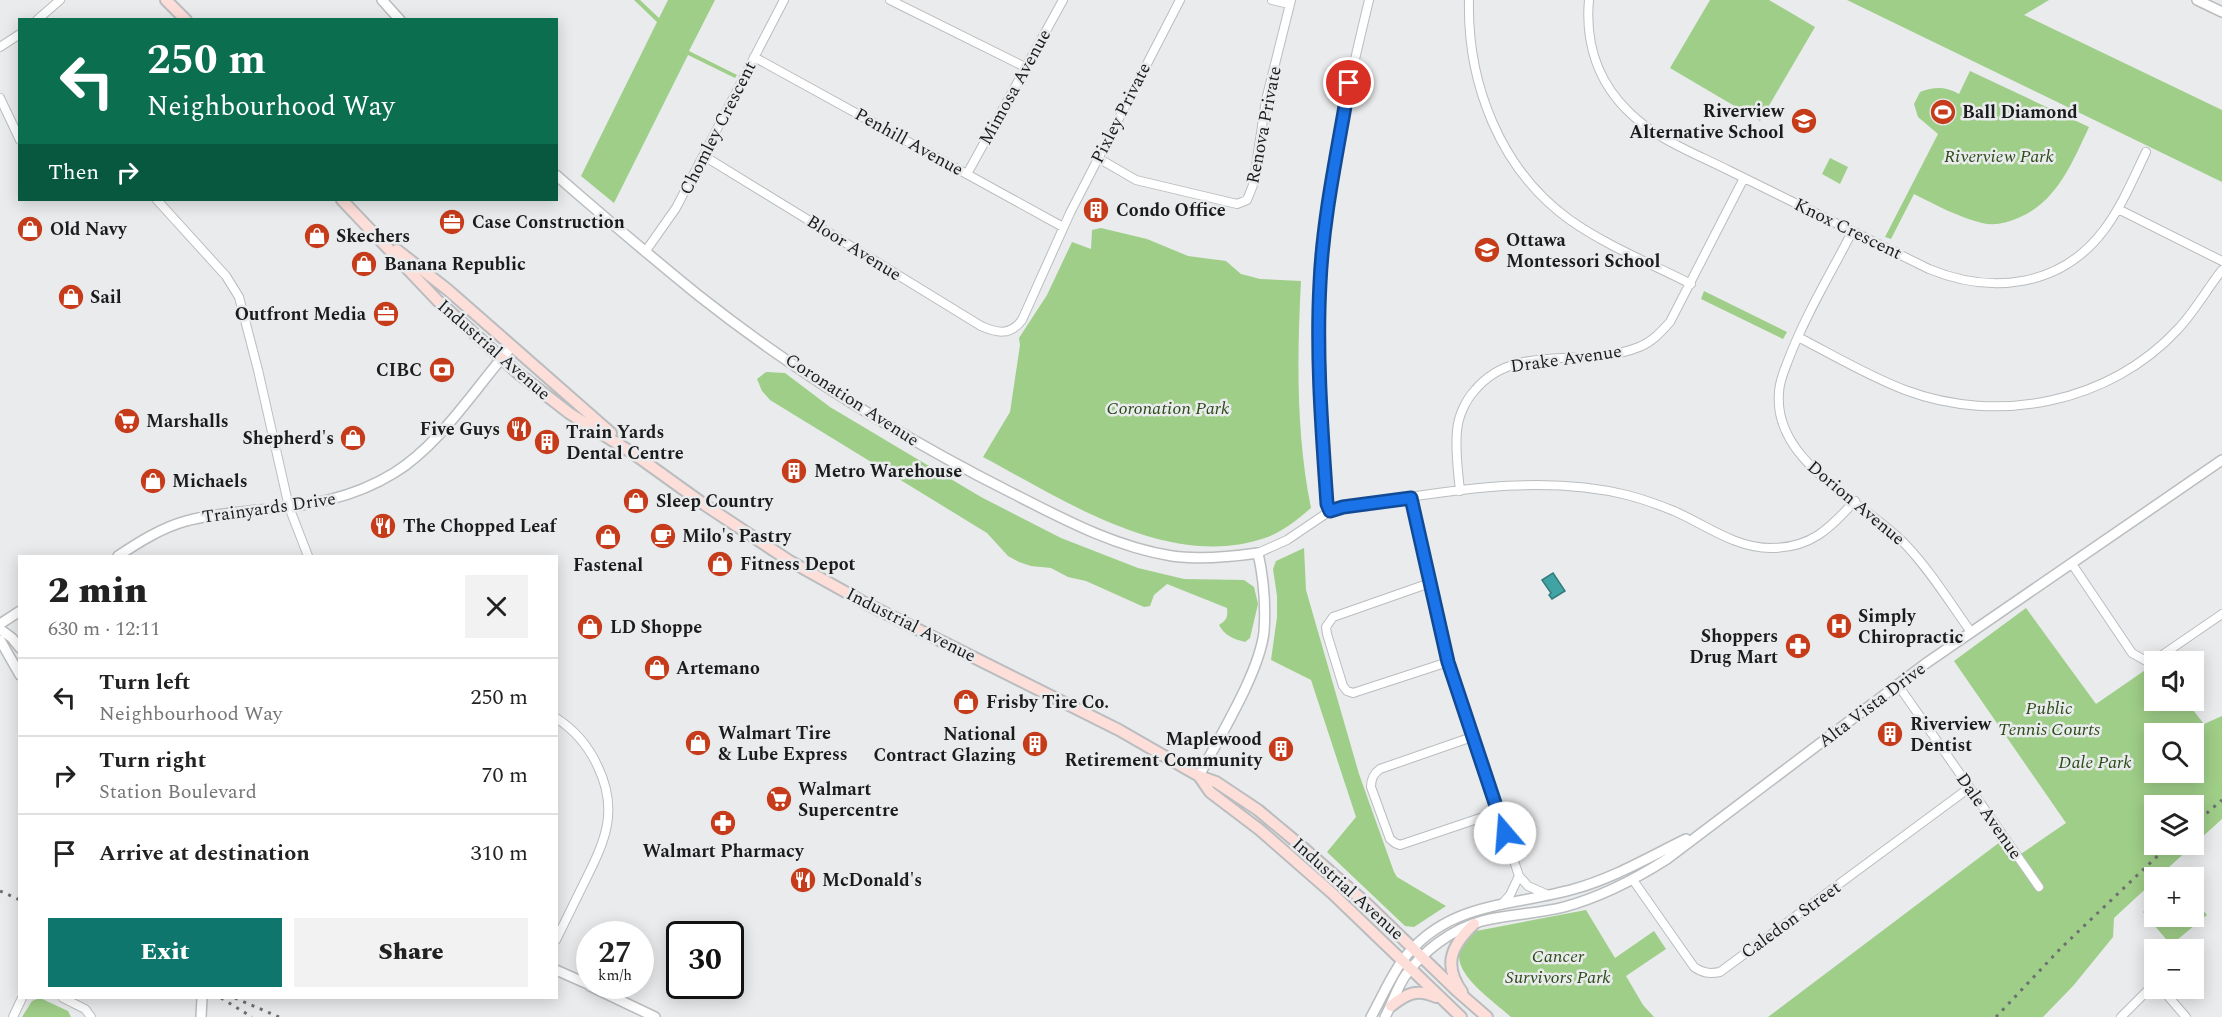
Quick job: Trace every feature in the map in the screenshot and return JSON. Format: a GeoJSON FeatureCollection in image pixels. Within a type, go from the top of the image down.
{"type":"FeatureCollection","features":[{"type":"Feature","properties":{"kind":"main road"},"geometry":{"type":"LineString","coordinates":[[166,0],[184,17]]}},
{"type":"Feature","properties":{"kind":"main road"},"geometry":{"type":"LineString","coordinates":[[176,0],[184,17]]}},
{"type":"Feature","properties":{"kind":"main road","name":"Industrial Avenue"},"geometry":{"type":"LineString","coordinates":[[343,201],[438,301],[501,358],[569,413],[634,454],[788,560],[867,604],[1119,730],[1198,776],[1216,782],[1258,810],[1358,897],[1482,1013]]}},
{"type":"Feature","properties":{"kind":"main road","name":"Industrial Avenue"},"geometry":{"type":"LineString","coordinates":[[368,228],[448,290],[634,454]]}},
{"type":"Feature","properties":{"kind":"main road","name":"Industrial Avenue"},"geometry":{"type":"LineString","coordinates":[[1198,776],[1210,792],[1332,893],[1461,1017]]}},
{"type":"Feature","properties":{"kind":"main road"},"geometry":{"type":"LineString","coordinates":[[1474,924],[1457,942],[1452,954],[1452,967],[1460,989],[1482,1013]]}},
{"type":"Feature","properties":{"kind":"main road"},"geometry":{"type":"LineString","coordinates":[[1390,1006],[1412,992],[1428,993],[1441,999]]}},
{"type":"Feature","properties":{"kind":"street"},"geometry":{"type":"LineString","coordinates":[[39,18],[60,0]]}},
{"type":"Feature","properties":{"kind":"street"},"geometry":{"type":"LineString","coordinates":[[382,0],[398,18]]}},
{"type":"Feature","properties":{"kind":"street","name":"Chomley Crescent"},"geometry":{"type":"LineString","coordinates":[[645,252],[676,208],[784,0]]}},
{"type":"Feature","properties":{"kind":"street"},"geometry":{"type":"LineString","coordinates":[[890,0],[1025,67]]}},
{"type":"Feature","properties":{"kind":"street","name":"Mimosa Avenue"},"geometry":{"type":"LineString","coordinates":[[967,174],[1064,0]]}},
{"type":"Feature","properties":{"kind":"street","name":"Pixley Private"},"geometry":{"type":"LineString","coordinates":[[1006,333],[1017,327],[1022,320],[1063,227],[1180,0]]}},
{"type":"Feature","properties":{"kind":"street"},"geometry":{"type":"LineString","coordinates":[[1272,0],[1290,2]]}},
{"type":"Feature","properties":{"kind":"street"},"geometry":{"type":"LineString","coordinates":[[1330,511],[1327,504],[1321,420],[1320,279],[1329,199],[1347,94],[1369,0]]}},
{"type":"Feature","properties":{"kind":"street"},"geometry":{"type":"LineString","coordinates":[[1469,0],[1472,53],[1483,101],[1501,140],[1527,177],[1555,207],[1579,226],[1615,247],[1691,284]]}},
{"type":"Feature","properties":{"kind":"street","name":"Knox Crescent"},"geometry":{"type":"LineString","coordinates":[[1589,0],[1590,43],[1605,83],[1629,113],[1653,132],[1852,232],[1956,279],[1995,284],[2038,277],[2075,258],[2103,232],[2118,209],[2146,153]]}},
{"type":"Feature","properties":{"kind":"street"},"geometry":{"type":"LineString","coordinates":[[2197,0],[2222,12]]}},
{"type":"Feature","properties":{"kind":"street","name":"Renova Private"},"geometry":{"type":"LineString","coordinates":[[1098,158],[1136,180],[1237,204],[1247,200],[1253,185],[1266,100],[1290,2]]}},
{"type":"Feature","properties":{"kind":"street"},"geometry":{"type":"LineString","coordinates":[[0,47],[18,35]]}},
{"type":"Feature","properties":{"kind":"street","name":"Penhill Avenue"},"geometry":{"type":"LineString","coordinates":[[754,57],[1063,227]]}},
{"type":"Feature","properties":{"kind":"street"},"geometry":{"type":"LineString","coordinates":[[0,98],[18,136]]}},
{"type":"Feature","properties":{"kind":"street","name":"Bloor Avenue"},"geometry":{"type":"LineString","coordinates":[[704,156],[981,326],[994,332],[1006,333]]}},
{"type":"Feature","properties":{"kind":"street","name":"Coronation Avenue"},"geometry":{"type":"LineString","coordinates":[[558,177],[645,252],[748,332],[846,399],[959,465],[1041,508],[1108,538],[1162,554],[1209,558],[1258,553]]}},
{"type":"Feature","properties":{"kind":"street","name":"Drake Avenue"},"geometry":{"type":"LineString","coordinates":[[1460,491],[1456,450],[1459,419],[1470,395],[1498,370],[1518,363],[1616,354],[1640,347],[1658,336],[1670,322],[1691,284],[1744,178]]}},
{"type":"Feature","properties":{"kind":"street"},"geometry":{"type":"LineString","coordinates":[[158,201],[226,276],[238,297],[290,507],[308,555]]}},
{"type":"Feature","properties":{"kind":"street"},"geometry":{"type":"LineString","coordinates":[[2118,209],[2222,261]]}},
{"type":"Feature","properties":{"kind":"street","name":"Dorion Avenue"},"geometry":{"type":"LineString","coordinates":[[1852,232],[1798,337],[1780,382],[1778,394],[1780,411],[1787,432],[1801,456],[1813,470],[1855,501],[1905,544],[1971,632]]}},
{"type":"Feature","properties":{"kind":"street"},"geometry":{"type":"LineString","coordinates":[[1798,337],[1904,390],[1937,400],[1992,407],[2034,404],[2098,386],[2143,361],[2180,328],[2222,270]]}},
{"type":"Feature","properties":{"kind":"street","name":"Trainyards Drive"},"geometry":{"type":"LineString","coordinates":[[121,555],[154,533],[187,520],[219,514],[290,507],[353,494],[403,468],[435,439],[512,346]]}},
{"type":"Feature","properties":{"kind":"street","name":"Alta Vista Drive"},"geometry":{"type":"LineString","coordinates":[[1385,1017],[1411,969],[1450,935],[1474,924],[1562,908],[1633,880],[1667,859],[1971,632],[2222,460]]}},
{"type":"Feature","properties":{"kind":"street"},"geometry":{"type":"LineString","coordinates":[[1198,776],[1236,705],[1258,656],[1263,634],[1265,598],[1258,553],[1287,540],[1330,511],[1343,507],[1460,491],[1543,484],[1592,488],[1629,495],[1674,511],[1750,547],[1773,548],[1814,539],[1855,501]]}},
{"type":"Feature","properties":{"kind":"street"},"geometry":{"type":"LineString","coordinates":[[1411,498],[1448,662],[1519,876],[1528,886],[1546,894]]}},
{"type":"Feature","properties":{"kind":"street"},"geometry":{"type":"LineString","coordinates":[[2072,564],[2132,653],[2146,661],[2155,660],[2222,614]]}},
{"type":"Feature","properties":{"kind":"street"},"geometry":{"type":"LineString","coordinates":[[1430,583],[1333,617],[1326,627],[1327,634],[1343,686],[1347,691],[1353,693],[1448,662]]}},
{"type":"Feature","properties":{"kind":"street"},"geometry":{"type":"LineString","coordinates":[[0,624],[18,612]]}},
{"type":"Feature","properties":{"kind":"street"},"geometry":{"type":"LineString","coordinates":[[0,629],[16,636]]}},
{"type":"Feature","properties":{"kind":"street"},"geometry":{"type":"LineString","coordinates":[[16,636],[1,643],[18,672]]}},
{"type":"Feature","properties":{"kind":"street","name":"Dale Avenue"},"geometry":{"type":"LineString","coordinates":[[1898,685],[2039,887]]}},
{"type":"Feature","properties":{"kind":"street"},"geometry":{"type":"LineString","coordinates":[[558,720],[574,732],[595,760],[605,782],[609,807],[608,826],[602,847],[558,936]]}},
{"type":"Feature","properties":{"kind":"street"},"geometry":{"type":"LineString","coordinates":[[1472,737],[1380,769],[1375,772],[1371,780],[1374,795],[1390,839],[1400,845],[1498,812]]}},
{"type":"Feature","properties":{"kind":"street","name":"Caledon Street"},"geometry":{"type":"LineString","coordinates":[[1633,880],[1694,967],[1711,974],[1720,972],[1969,788]]}},
{"type":"Feature","properties":{"kind":"street","name":"Alta Vista Drive"},"geometry":{"type":"LineString","coordinates":[[1371,1017],[1402,961],[1434,930],[1452,919],[1477,909],[1572,890],[1609,876],[1702,831]]}},
{"type":"Feature","properties":{"kind":"street"},"geometry":{"type":"LineString","coordinates":[[1502,904],[1510,895],[1519,876]]}},
{"type":"Feature","properties":{"kind":"street"},"geometry":{"type":"LineString","coordinates":[[558,971],[576,979]]}},
{"type":"Feature","properties":{"kind":"street"},"geometry":{"type":"LineString","coordinates":[[2121,1017],[2144,994]]}},
{"type":"Feature","properties":{"kind":"street"},"geometry":{"type":"LineString","coordinates":[[13,1017],[22,999]]}},
{"type":"Feature","properties":{"kind":"street"},"geometry":{"type":"LineString","coordinates":[[65,999],[85,1009],[91,1017]]}},
{"type":"Feature","properties":{"kind":"street"},"geometry":{"type":"LineString","coordinates":[[201,1017],[202,999]]}},
{"type":"Feature","properties":{"kind":"street"},"geometry":{"type":"LineString","coordinates":[[618,999],[655,1017]]}},
{"type":"Feature","properties":{"kind":"street"},"geometry":{"type":"LineString","coordinates":[[2170,999],[2186,1017]]}},
{"type":"Feature","properties":{"kind":"green space"},"geometry":{"type":"Polygon","coordinates":[[[634,0],[640,0],[659,18],[668,0],[715,0],[689,51],[737,75],[735,78],[688,55],[614,203],[581,176],[657,22],[634,0]]]}},
{"type":"Feature","properties":{"kind":"green space"},"geometry":{"type":"Polygon","coordinates":[[[1710,0],[1769,0],[1815,27],[1760,121],[1670,68],[1710,0]]]}},
{"type":"Feature","properties":{"kind":"green space"},"geometry":{"type":"Polygon","coordinates":[[[1847,0],[2049,0],[2024,15],[2222,110],[2222,182],[1847,0]]]}},
{"type":"Feature","properties":{"kind":"green space","name":"Riverview Park"},"geometry":{"type":"Polygon","coordinates":[[[1970,71],[2089,127],[2076,154],[2053,192],[2032,211],[2018,218],[2000,224],[1982,223],[1956,214],[1914,194],[1891,239],[1885,237],[1938,134],[1918,117],[1914,104],[1920,92],[1940,88],[1959,94],[1970,71]]]}},
{"type":"Feature","properties":{"kind":"green space"},"geometry":{"type":"Polygon","coordinates":[[[1830,158],[1848,167],[1840,184],[1822,174],[1830,158]]]}},
{"type":"Feature","properties":{"kind":"green space","name":"Coronation Park"},"geometry":{"type":"Polygon","coordinates":[[[1101,228],[1147,239],[1188,256],[1226,261],[1241,274],[1260,279],[1301,281],[1300,424],[1311,508],[1283,529],[1265,538],[1229,546],[1192,545],[1155,538],[1118,526],[1083,510],[983,457],[1010,412],[1020,345],[1019,338],[1047,295],[1072,242],[1091,249],[1092,230],[1101,228]]]}},
{"type":"Feature","properties":{"kind":"green space"},"geometry":{"type":"Polygon","coordinates":[[[1704,291],[1787,332],[1783,339],[1701,299],[1704,291]]]}},
{"type":"Feature","properties":{"kind":"green space"},"geometry":{"type":"Polygon","coordinates":[[[766,372],[785,373],[830,407],[981,497],[1061,538],[1138,568],[1184,579],[1244,580],[1254,587],[1258,604],[1250,638],[1245,642],[1237,640],[1221,629],[1219,625],[1226,618],[1227,608],[1167,584],[1154,595],[1150,606],[1144,607],[1086,581],[1068,577],[1051,568],[1031,566],[1008,556],[987,533],[770,400],[762,391],[757,379],[766,372]]]}},
{"type":"Feature","properties":{"kind":"green space"},"geometry":{"type":"Polygon","coordinates":[[[1304,548],[1306,590],[1359,774],[1394,872],[1397,877],[1446,906],[1414,927],[1405,926],[1327,852],[1356,817],[1311,680],[1271,660],[1277,617],[1273,569],[1276,561],[1304,548]]]}},
{"type":"Feature","properties":{"kind":"green space","name":"Dale Park"},"geometry":{"type":"Polygon","coordinates":[[[2026,608],[2096,704],[2144,671],[2144,711],[2194,711],[2203,723],[2144,723],[2144,783],[2204,783],[2204,724],[2222,716],[2222,819],[2204,835],[2204,795],[2144,795],[2144,855],[2182,855],[2169,867],[2144,867],[2144,890],[2114,918],[2113,937],[2073,986],[2043,1017],[1768,1017],[2000,842],[2012,860],[2066,823],[1954,661],[2026,608]]]}},
{"type":"Feature","properties":{"kind":"green space","name":"Cancer Survivors Park"},"geometry":{"type":"Polygon","coordinates":[[[1586,910],[1615,958],[1654,931],[1666,949],[1626,976],[1643,1005],[1654,1017],[1511,1017],[1478,988],[1461,966],[1459,954],[1464,942],[1476,931],[1586,910]]]}},
{"type":"Feature","properties":{"kind":"green space"},"geometry":{"type":"Polygon","coordinates":[[[2156,927],[2193,927],[2178,939],[2166,939],[2156,927]]]}},
{"type":"Feature","properties":{"kind":"green space"},"geometry":{"type":"Polygon","coordinates":[[[42,999],[68,1011],[71,1017],[22,1017],[32,1001],[42,999]]]}},
{"type":"Feature","properties":{"kind":"water"},"geometry":{"type":"Polygon","coordinates":[[[1553,573],[1565,591],[1552,599],[1549,595],[1551,593],[1542,580],[1553,573]]]}},
{"type":"Feature","properties":{"kind":"railway"},"geometry":{"type":"LineString","coordinates":[[2204,816],[2222,800]]}},
{"type":"Feature","properties":{"kind":"railway"},"geometry":{"type":"LineString","coordinates":[[1996,1017],[2061,948],[2158,855]]}},
{"type":"Feature","properties":{"kind":"railway"},"geometry":{"type":"LineString","coordinates":[[0,891],[18,899]]}},
{"type":"Feature","properties":{"kind":"railway"},"geometry":{"type":"LineString","coordinates":[[223,999],[252,1017]]}},
{"type":"Feature","properties":{"kind":"railway"},"geometry":{"type":"LineString","coordinates":[[237,999],[279,1017]]}},
{"type":"Feature","properties":{"kind":"place","name":"Ball Diamond"},"geometry":{"type":"Point","coordinates":[1943,112]}},
{"type":"Feature","properties":{"kind":"place","name":"Riverview Alternative School"},"geometry":{"type":"Point","coordinates":[1804,121]}},
{"type":"Feature","properties":{"kind":"place","name":"Condo Office"},"geometry":{"type":"Point","coordinates":[1096,210]}},
{"type":"Feature","properties":{"kind":"place","name":"Case Construction"},"geometry":{"type":"Point","coordinates":[452,222]}},
{"type":"Feature","properties":{"kind":"place","name":"Old Navy"},"geometry":{"type":"Point","coordinates":[30,229]}},
{"type":"Feature","properties":{"kind":"place","name":"Skechers"},"geometry":{"type":"Point","coordinates":[317,236]}},
{"type":"Feature","properties":{"kind":"place","name":"Ottawa Montessori School"},"geometry":{"type":"Point","coordinates":[1487,250]}},
{"type":"Feature","properties":{"kind":"place","name":"Banana Republic"},"geometry":{"type":"Point","coordinates":[364,264]}},
{"type":"Feature","properties":{"kind":"place","name":"Sail"},"geometry":{"type":"Point","coordinates":[71,297]}},
{"type":"Feature","properties":{"kind":"place","name":"Outfront Media"},"geometry":{"type":"Point","coordinates":[386,314]}},
{"type":"Feature","properties":{"kind":"place","name":"CIBC"},"geometry":{"type":"Point","coordinates":[442,370]}},
{"type":"Feature","properties":{"kind":"place","name":"Marshalls"},"geometry":{"type":"Point","coordinates":[127,421]}},
{"type":"Feature","properties":{"kind":"place","name":"Five Guys"},"geometry":{"type":"Point","coordinates":[519,429]}},
{"type":"Feature","properties":{"kind":"place","name":"Shepherd's"},"geometry":{"type":"Point","coordinates":[353,438]}},
{"type":"Feature","properties":{"kind":"place","name":"Train Yards Dental Centre"},"geometry":{"type":"Point","coordinates":[547,442]}},
{"type":"Feature","properties":{"kind":"place","name":"Metro Warehouse"},"geometry":{"type":"Point","coordinates":[794,471]}},
{"type":"Feature","properties":{"kind":"place","name":"Michaels"},"geometry":{"type":"Point","coordinates":[153,481]}},
{"type":"Feature","properties":{"kind":"place","name":"Sleep Country"},"geometry":{"type":"Point","coordinates":[636,501]}},
{"type":"Feature","properties":{"kind":"place","name":"The Chopped Leaf"},"geometry":{"type":"Point","coordinates":[383,526]}},
{"type":"Feature","properties":{"kind":"place","name":"Milo's Pastry"},"geometry":{"type":"Point","coordinates":[663,536]}},
{"type":"Feature","properties":{"kind":"place","name":"Fastenal"},"geometry":{"type":"Point","coordinates":[608,537]}},
{"type":"Feature","properties":{"kind":"place","name":"Fitness Depot"},"geometry":{"type":"Point","coordinates":[720,564]}},
{"type":"Feature","properties":{"kind":"place","name":"Simply Chiropractic"},"geometry":{"type":"Point","coordinates":[1839,626]}},
{"type":"Feature","properties":{"kind":"place","name":"LD Shoppe"},"geometry":{"type":"Point","coordinates":[590,627]}},
{"type":"Feature","properties":{"kind":"place","name":"Shoppers Drug Mart"},"geometry":{"type":"Point","coordinates":[1798,646]}},
{"type":"Feature","properties":{"kind":"place","name":"Artemano"},"geometry":{"type":"Point","coordinates":[657,668]}},
{"type":"Feature","properties":{"kind":"place","name":"Frisby Tire Co."},"geometry":{"type":"Point","coordinates":[966,702]}},
{"type":"Feature","properties":{"kind":"place","name":"Riverview Dentist"},"geometry":{"type":"Point","coordinates":[1890,734]}},
{"type":"Feature","properties":{"kind":"place","name":"Walmart Tire & Lube Express"},"geometry":{"type":"Point","coordinates":[698,743]}},
{"type":"Feature","properties":{"kind":"place","name":"National Contract Glazing"},"geometry":{"type":"Point","coordinates":[1035,744]}},
{"type":"Feature","properties":{"kind":"place","name":"Maplewood Retirement Community"},"geometry":{"type":"Point","coordinates":[1281,749]}},
{"type":"Feature","properties":{"kind":"place","name":"Walmart Supercentre"},"geometry":{"type":"Point","coordinates":[779,799]}},
{"type":"Feature","properties":{"kind":"place","name":"Walmart Pharmacy"},"geometry":{"type":"Point","coordinates":[723,823]}},
{"type":"Feature","properties":{"kind":"place","name":"McDonald's"},"geometry":{"type":"Point","coordinates":[803,880]}},
{"type":"Feature","properties":{"kind":"route"},"geometry":{"type":"LineString","coordinates":[[1349,83],[1324,233],[1320,285],[1321,420],[1327,504],[1330,511],[1343,507],[1411,498],[1448,662],[1505,833]]}},
{"type":"Feature","properties":{"kind":"park label","name":"Public Tennis Courts"},"geometry":{"type":"Point","coordinates":[2049,718]}}]}
